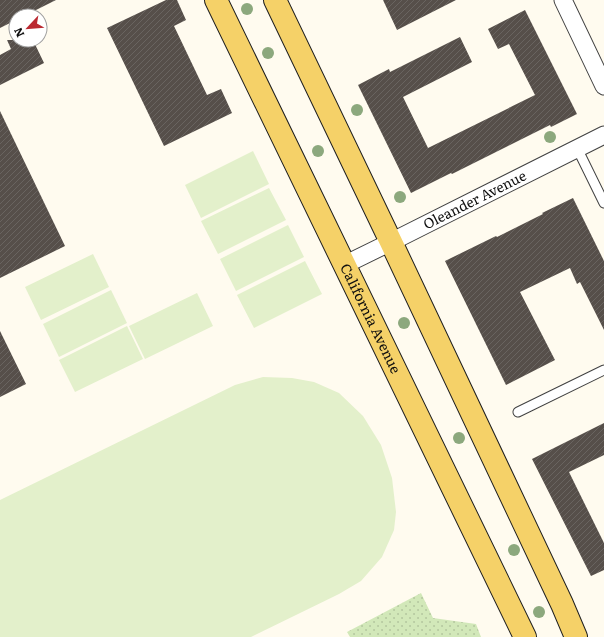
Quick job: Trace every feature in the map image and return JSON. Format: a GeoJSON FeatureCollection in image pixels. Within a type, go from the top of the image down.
{"type":"FeatureCollection","features":[{"type":"Feature","properties":{"kind":"main road","name":"California Avenue"},"geometry":{"type":"LineString","coordinates":[[216,0],[525,637]]}},
{"type":"Feature","properties":{"kind":"main road"},"geometry":{"type":"LineString","coordinates":[[275,0],[391,242],[562,604],[576,637]]}},
{"type":"Feature","properties":{"kind":"street"},"geometry":{"type":"LineString","coordinates":[[563,0],[604,86]]}},
{"type":"Feature","properties":{"kind":"street","name":"Oleander Avenue"},"geometry":{"type":"LineString","coordinates":[[344,265],[604,135]]}},
{"type":"Feature","properties":{"kind":"lane"},"geometry":{"type":"LineString","coordinates":[[577,148],[604,203]]}},
{"type":"Feature","properties":{"kind":"lane"},"geometry":{"type":"LineString","coordinates":[[518,412],[604,370]]}},
{"type":"Feature","properties":{"kind":"green space"},"geometry":{"type":"Polygon","coordinates":[[[253,151],[269,184],[201,218],[185,185],[253,151]]]}},
{"type":"Feature","properties":{"kind":"green space"},"geometry":{"type":"Polygon","coordinates":[[[269,188],[286,220],[218,254],[201,221],[269,188]]]}},
{"type":"Feature","properties":{"kind":"green space"},"geometry":{"type":"Polygon","coordinates":[[[288,225],[304,257],[236,291],[220,259],[288,225]]]}},
{"type":"Feature","properties":{"kind":"green space"},"geometry":{"type":"Polygon","coordinates":[[[93,254],[109,287],[41,320],[25,287],[93,254]]]}},
{"type":"Feature","properties":{"kind":"green space"},"geometry":{"type":"Polygon","coordinates":[[[305,261],[322,294],[254,328],[237,295],[305,261]]]}},
{"type":"Feature","properties":{"kind":"green space"},"geometry":{"type":"Polygon","coordinates":[[[111,290],[127,323],[59,357],[43,324],[111,290]]]}},
{"type":"Feature","properties":{"kind":"green space"},"geometry":{"type":"Polygon","coordinates":[[[197,293],[213,326],[145,359],[129,326],[197,293]]]}},
{"type":"Feature","properties":{"kind":"green space"},"geometry":{"type":"Polygon","coordinates":[[[127,326],[143,359],[75,392],[59,360],[127,326]]]}},
{"type":"Feature","properties":{"kind":"green space"},"geometry":{"type":"Polygon","coordinates":[[[263,377],[292,378],[314,382],[339,393],[363,416],[381,445],[392,478],[396,512],[394,530],[382,557],[361,581],[339,594],[251,637],[0,637],[0,500],[235,385],[263,377]]]}},
{"type":"Feature","properties":{"kind":"green space"},"geometry":{"type":"Polygon","coordinates":[[[421,593],[433,618],[476,624],[481,637],[350,637],[347,632],[421,593]]]}},
{"type":"Feature","properties":{"kind":"building"},"geometry":{"type":"Polygon","coordinates":[[[0,0],[56,0],[40,8],[8,8],[8,24],[0,28],[0,0]]]}},
{"type":"Feature","properties":{"kind":"building"},"geometry":{"type":"Polygon","coordinates":[[[166,0],[177,0],[186,20],[174,26],[207,95],[221,89],[232,113],[164,146],[107,28],[166,0]]]}},
{"type":"Feature","properties":{"kind":"building"},"geometry":{"type":"Polygon","coordinates":[[[383,0],[456,0],[397,30],[383,0]]]}},
{"type":"Feature","properties":{"kind":"building"},"geometry":{"type":"Polygon","coordinates":[[[525,10],[577,114],[551,127],[550,125],[411,193],[358,85],[389,69],[390,72],[460,37],[472,62],[403,97],[428,148],[535,95],[509,44],[498,49],[488,29],[525,10]]]}},
{"type":"Feature","properties":{"kind":"building"},"geometry":{"type":"Polygon","coordinates":[[[37,48],[44,63],[0,85],[0,55],[11,49],[37,48]]]}},
{"type":"Feature","properties":{"kind":"building"},"geometry":{"type":"Polygon","coordinates":[[[0,111],[65,246],[0,278],[0,111]]]}},
{"type":"Feature","properties":{"kind":"building"},"geometry":{"type":"Polygon","coordinates":[[[573,198],[604,261],[604,330],[580,282],[577,284],[570,268],[520,292],[555,360],[506,385],[445,261],[496,236],[497,237],[573,198]]]}},
{"type":"Feature","properties":{"kind":"building"},"geometry":{"type":"Polygon","coordinates":[[[0,331],[26,384],[0,397],[0,331]]]}},
{"type":"Feature","properties":{"kind":"building"},"geometry":{"type":"Polygon","coordinates":[[[604,423],[604,455],[569,472],[604,543],[604,570],[591,576],[532,459],[604,423]]]}}]}
